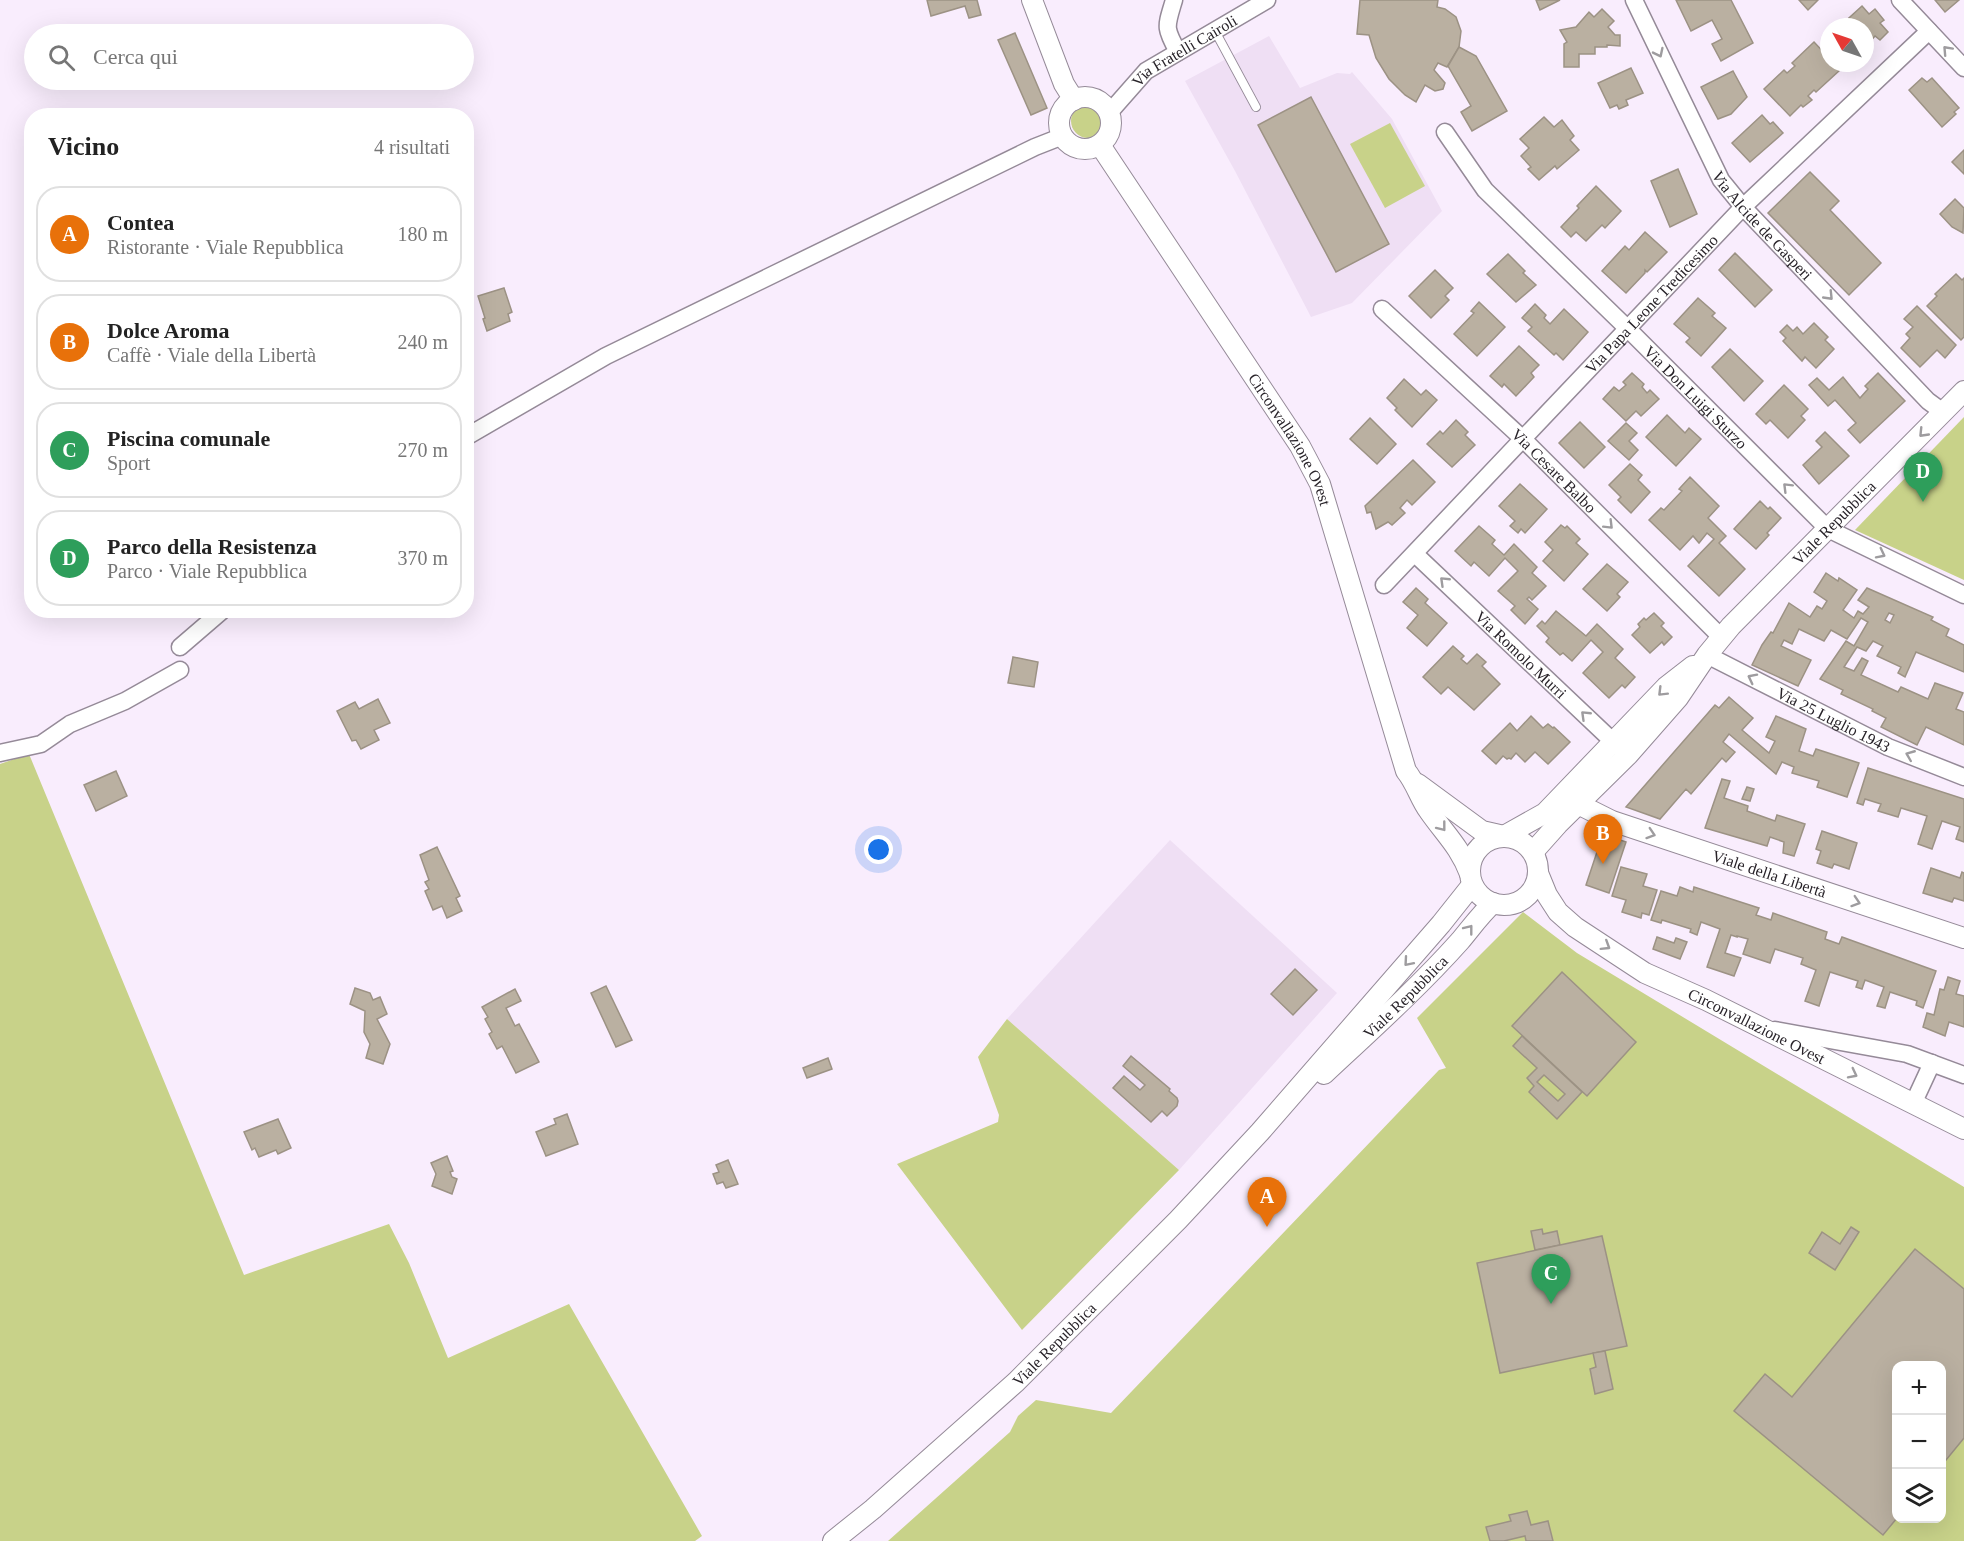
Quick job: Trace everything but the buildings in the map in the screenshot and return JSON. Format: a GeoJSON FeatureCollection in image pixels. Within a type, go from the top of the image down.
{"type":"FeatureCollection","features":[{"type":"Feature","properties":{"kind":"street"},"geometry":{"type":"LineString","coordinates":[[1032,0],[1064,84],[1074,100]]}},
{"type":"Feature","properties":{"kind":"street"},"geometry":{"type":"LineString","coordinates":[[1174,0],[1166,26],[1178,52]]}},
{"type":"Feature","properties":{"kind":"street","name":"Via Fratelli Cairoli"},"geometry":{"type":"LineString","coordinates":[[1109,113],[1146,71],[1267,0]]}},
{"type":"Feature","properties":{"kind":"street","name":"Via Alcide de Gasperi"},"geometry":{"type":"LineString","coordinates":[[1634,0],[1721,180],[1743,207],[1928,401],[1943,412]]}},
{"type":"Feature","properties":{"kind":"street"},"geometry":{"type":"LineString","coordinates":[[1900,0],[1964,68]]}},
{"type":"Feature","properties":{"kind":"street","name":"Via Papa Leone Tredicesimo"},"geometry":{"type":"LineString","coordinates":[[1384,585],[1743,207],[1929,31]]}},
{"type":"Feature","properties":{"kind":"street"},"geometry":{"type":"LineString","coordinates":[[1086,98],[1097,100],[1109,113],[1110,130],[1100,144],[1089,149],[1077,148],[1063,136],[1059,125],[1060,119],[1065,108],[1074,100],[1086,98]]}},
{"type":"Feature","properties":{"kind":"street","name":"Via Don Luigi Sturzo"},"geometry":{"type":"LineString","coordinates":[[1445,132],[1485,190],[1828,528],[1964,595]]}},
{"type":"Feature","properties":{"kind":"street"},"geometry":{"type":"LineString","coordinates":[[474,432],[606,356],[1035,147],[1063,136]]}},
{"type":"Feature","properties":{"kind":"street","name":"Circonvallazione Ovest"},"geometry":{"type":"LineString","coordinates":[[1100,144],[1300,446],[1320,484],[1409,775],[1428,810],[1463,855],[1471,879]]}},
{"type":"Feature","properties":{"kind":"street","name":"Via Cesare Balbo"},"geometry":{"type":"LineString","coordinates":[[1382,309],[1523,439],[1721,637]]}},
{"type":"Feature","properties":{"kind":"street","name":"Viale Repubblica"},"geometry":{"type":"LineString","coordinates":[[1504,837],[1545,813],[1678,698],[1721,637],[1964,392]]}},
{"type":"Feature","properties":{"kind":"street","name":"Via Romolo Murri"},"geometry":{"type":"LineString","coordinates":[[1415,554],[1621,749]]}},
{"type":"Feature","properties":{"kind":"street"},"geometry":{"type":"LineString","coordinates":[[180,647],[214,618]]}},
{"type":"Feature","properties":{"kind":"street","name":"Via 25 Luglio 1943"},"geometry":{"type":"LineString","coordinates":[[1707,655],[1888,747],[1964,777]]}},
{"type":"Feature","properties":{"kind":"street"},"geometry":{"type":"LineString","coordinates":[[0,753],[41,744],[70,724],[125,701],[180,670]]}},
{"type":"Feature","properties":{"kind":"street","name":"Viale Repubblica"},"geometry":{"type":"LineString","coordinates":[[1533,852],[1578,804],[1621,749]]}},
{"type":"Feature","properties":{"kind":"street"},"geometry":{"type":"LineString","coordinates":[[1409,775],[1482,831],[1515,838],[1533,852],[1537,862],[1536,884],[1520,901],[1501,904]]}},
{"type":"Feature","properties":{"kind":"street","name":"Viale della Libertà"},"geometry":{"type":"LineString","coordinates":[[1578,804],[1612,821],[1964,938]]}},
{"type":"Feature","properties":{"kind":"street"},"geometry":{"type":"LineString","coordinates":[[1504,837],[1493,838],[1483,844],[1475,852],[1470,863],[1471,879],[1479,894],[1501,904],[1558,912]]}},
{"type":"Feature","properties":{"kind":"street","name":"Circonvallazione Ovest"},"geometry":{"type":"LineString","coordinates":[[1538,873],[1547,895],[1558,912],[1575,927],[1645,973],[1706,1000],[1964,1129]]}},
{"type":"Feature","properties":{"kind":"street","name":"Viale Repubblica"},"geometry":{"type":"LineString","coordinates":[[833,1541],[873,1509],[1016,1382],[1178,1220],[1260,1132],[1441,924],[1471,879]]}},
{"type":"Feature","properties":{"kind":"street","name":"Viale Repubblica"},"geometry":{"type":"LineString","coordinates":[[1260,1132],[1382,1021],[1461,940],[1479,916],[1501,904]]}},
{"type":"Feature","properties":{"kind":"street"},"geometry":{"type":"LineString","coordinates":[[1763,1028],[1907,1054],[1964,1075]]}},
{"type":"Feature","properties":{"kind":"street"},"geometry":{"type":"LineString","coordinates":[[1913,1104],[1932,1063]]}},
{"type":"Feature","properties":{"kind":"lane"},"geometry":{"type":"LineString","coordinates":[[1215,31],[1256,107]]}},
{"type":"Feature","properties":{"kind":"shaded area"},"geometry":{"type":"Polygon","coordinates":[[[1269,36],[1300,88],[1337,73],[1350,74],[1352,72],[1392,119],[1442,211],[1352,303],[1311,317],[1185,81],[1269,36]]]}},
{"type":"Feature","properties":{"kind":"shaded area"},"geometry":{"type":"Polygon","coordinates":[[[1170,840],[1337,993],[1179,1170],[1007,1019],[1170,840]]]}},
{"type":"Feature","properties":{"kind":"green space"},"geometry":{"type":"Polygon","coordinates":[[[1088,104],[1100,109],[1105,121],[1100,133],[1088,138],[1076,133],[1071,121],[1076,109],[1088,104]]]}},
{"type":"Feature","properties":{"kind":"green space"},"geometry":{"type":"Polygon","coordinates":[[[1390,123],[1425,186],[1385,208],[1350,144],[1390,123]]]}},
{"type":"Feature","properties":{"kind":"green space"},"geometry":{"type":"Polygon","coordinates":[[[1964,417],[1964,580],[1855,530],[1964,417]]]}},
{"type":"Feature","properties":{"kind":"green space"},"geometry":{"type":"Polygon","coordinates":[[[29,754],[244,1275],[389,1224],[409,1263],[448,1358],[569,1304],[702,1536],[695,1541],[0,1541],[0,764],[29,754]]]}},
{"type":"Feature","properties":{"kind":"green space"},"geometry":{"type":"Polygon","coordinates":[[[1523,912],[1577,953],[1964,1187],[1964,1541],[888,1541],[1010,1432],[1018,1416],[1036,1400],[1111,1413],[1439,1070],[1446,1068],[1417,1018],[1523,912]]]}},
{"type":"Feature","properties":{"kind":"green space"},"geometry":{"type":"Polygon","coordinates":[[[1007,1019],[1179,1170],[1022,1330],[897,1164],[998,1122],[999,1115],[978,1057],[1007,1019]]]}},
{"type":"Feature","properties":{"kind":"place","name":"Parco della Resistenza"},"geometry":{"type":"Point","coordinates":[1923,502]}},
{"type":"Feature","properties":{"kind":"place","name":"Dolce Aroma"},"geometry":{"type":"Point","coordinates":[1603,864]}},
{"type":"Feature","properties":{"kind":"place","name":"Contea"},"geometry":{"type":"Point","coordinates":[1267,1227]}},
{"type":"Feature","properties":{"kind":"place","name":"Piscina comunale"},"geometry":{"type":"Point","coordinates":[1551,1304]}}]}
